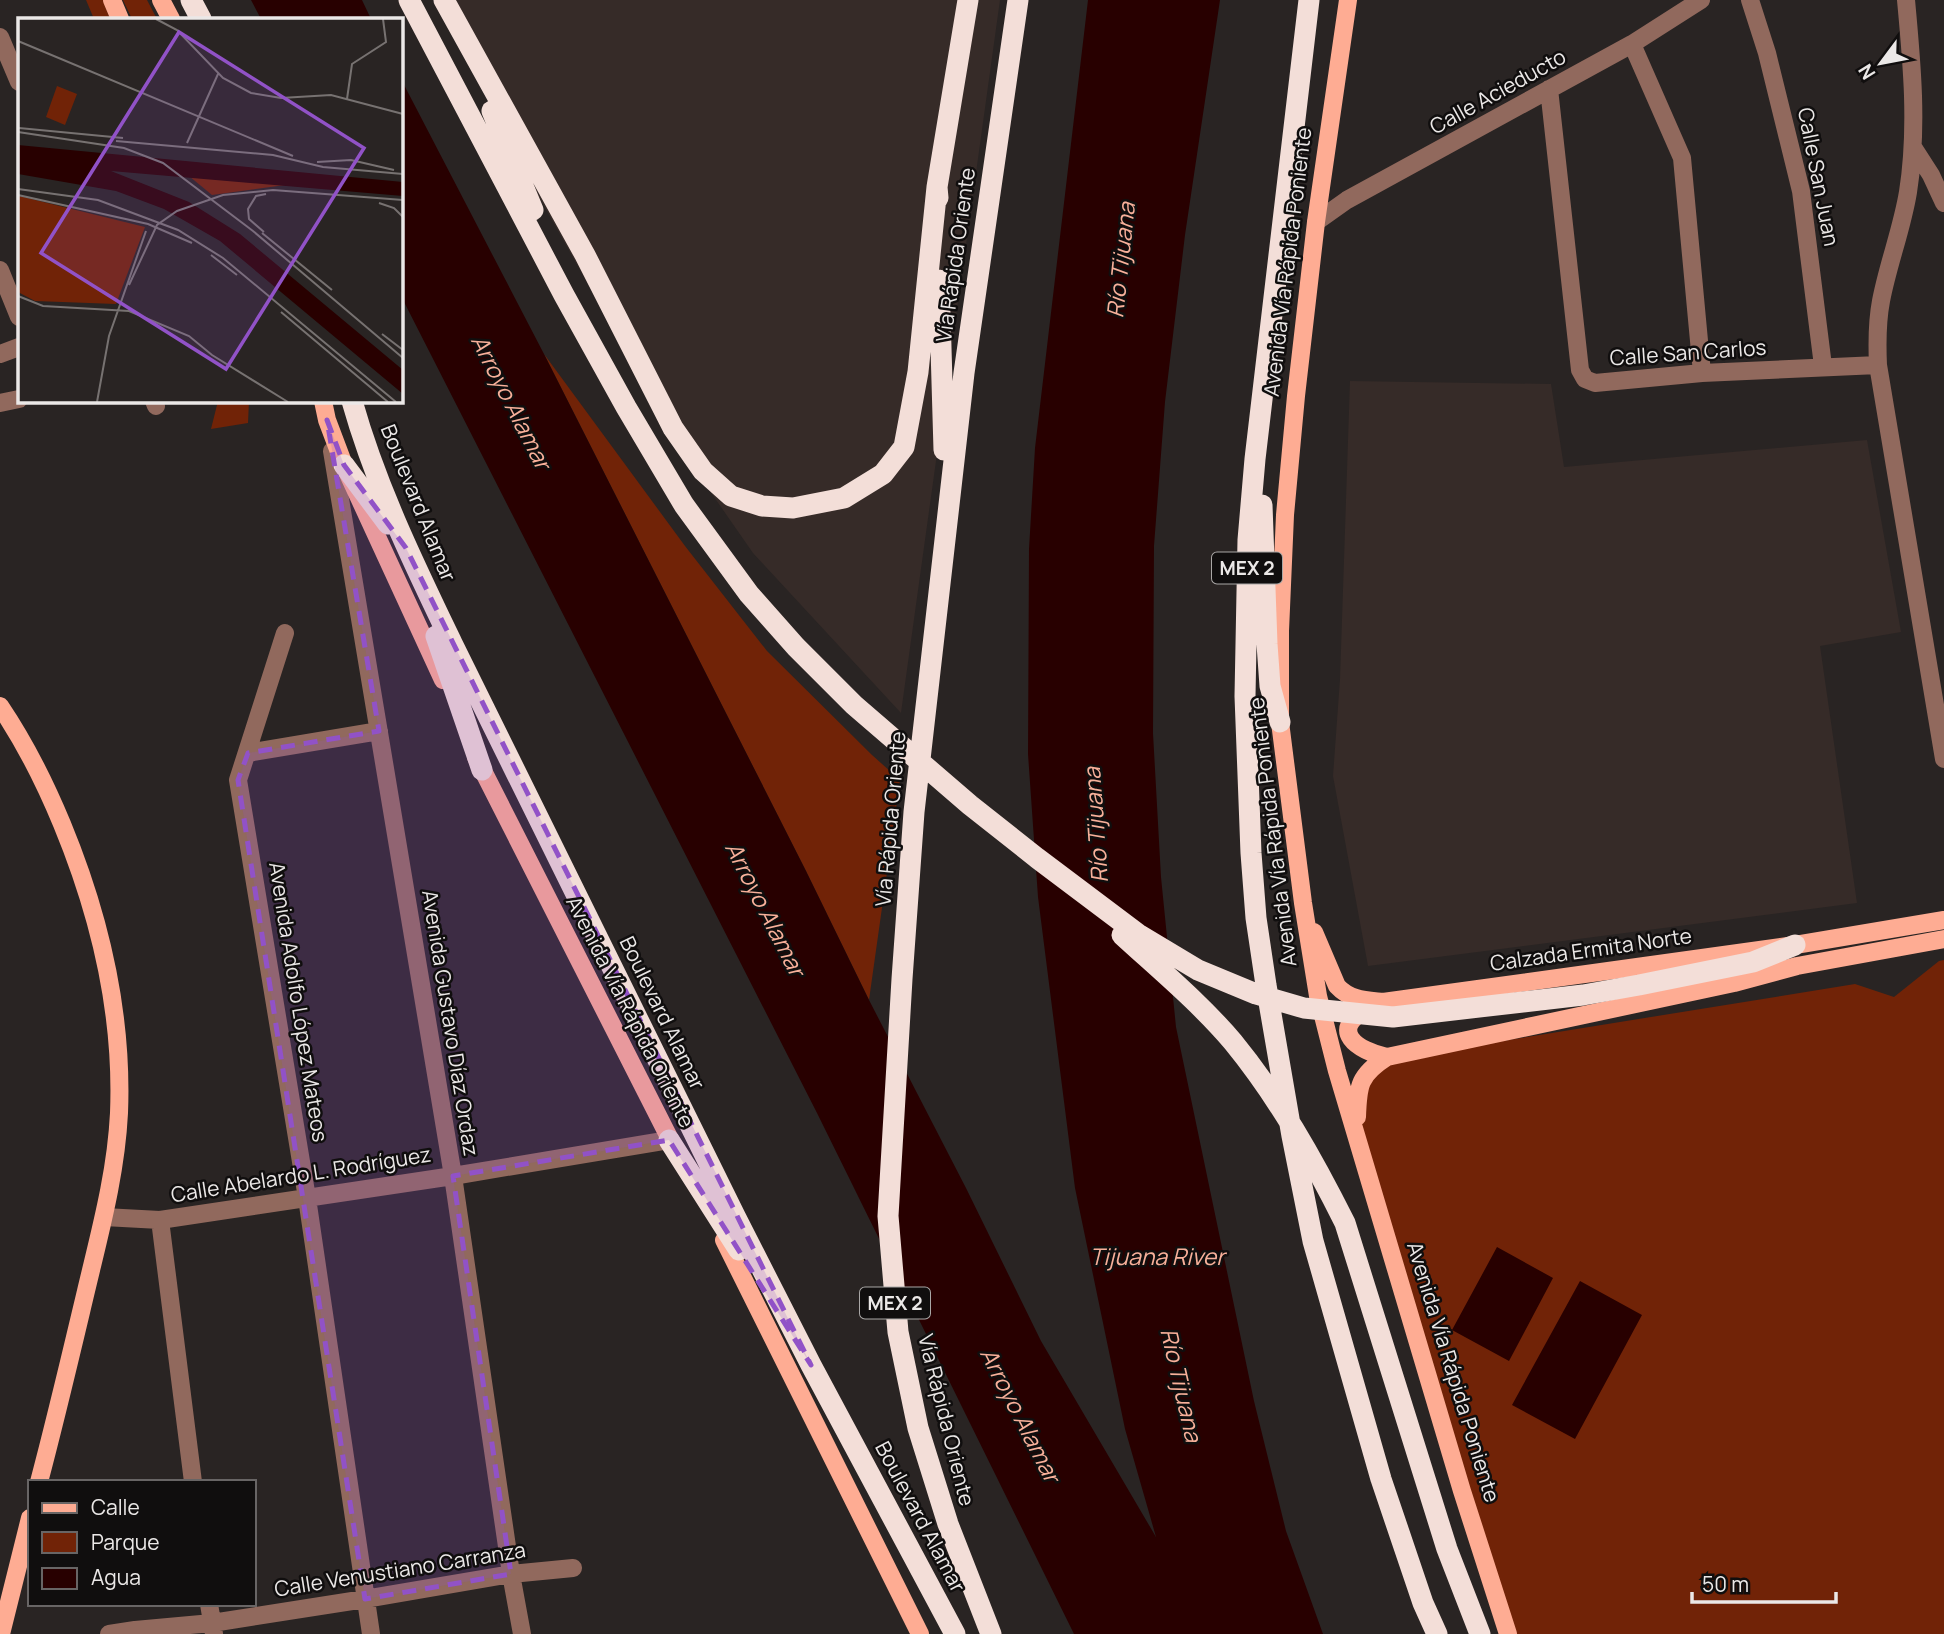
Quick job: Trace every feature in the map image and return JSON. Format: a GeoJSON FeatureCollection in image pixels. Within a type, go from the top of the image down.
{"type":"FeatureCollection","features":[{"type":"Feature","properties":{"kind":"highway"},"geometry":{"type":"LineString","coordinates":[[191,0],[200,18]]}},
{"type":"Feature","properties":{"kind":"highway"},"geometry":{"type":"LineString","coordinates":[[409,0],[626,408],[684,505],[749,594],[796,648],[854,705],[970,805],[1138,934],[1184,962],[1256,994],[1304,1008],[1381,1017],[1418,1016],[1583,995],[1753,962],[1795,945]]}},
{"type":"Feature","properties":{"kind":"highway"},"geometry":{"type":"LineString","coordinates":[[443,0],[530,200],[564,295]]}},
{"type":"Feature","properties":{"kind":"highway"},"geometry":{"type":"LineString","coordinates":[[443,0],[585,255],[673,428],[703,471],[731,496],[762,506],[793,508],[844,498],[883,474],[904,447],[918,372],[937,187],[968,0]]}},
{"type":"Feature","properties":{"kind":"highway","name":"Vía Rápida Oriente"},"geometry":{"type":"LineString","coordinates":[[987,1625],[948,1524],[918,1428],[898,1332],[888,1216],[914,812],[964,373],[1018,0]]}},
{"type":"Feature","properties":{"kind":"highway","name":"Avenida Vía Rápida Poniente"},"geometry":{"type":"LineString","coordinates":[[1309,0],[1255,459],[1248,540],[1245,696],[1256,918],[1292,1136],[1313,1241],[1381,1479],[1423,1603],[1437,1634]]}},
{"type":"Feature","properties":{"kind":"highway"},"geometry":{"type":"LineString","coordinates":[[1301,63],[1319,0]]}},
{"type":"Feature","properties":{"kind":"highway"},"geometry":{"type":"LineString","coordinates":[[937,187],[946,514]]}},
{"type":"Feature","properties":{"kind":"highway","name":"Boulevard Alamar"},"geometry":{"type":"LineString","coordinates":[[352,402],[361,432],[406,548],[735,1216],[811,1366],[955,1634]]}},
{"type":"Feature","properties":{"kind":"highway"},"geometry":{"type":"LineString","coordinates":[[1255,459],[1262,501],[1270,686],[1280,722]]}},
{"type":"Feature","properties":{"kind":"highway"},"geometry":{"type":"LineString","coordinates":[[344,465],[406,548],[482,770]]}},
{"type":"Feature","properties":{"kind":"highway"},"geometry":{"type":"LineString","coordinates":[[1037,858],[1199,1007],[1230,1040],[1279,1103],[1322,1177],[1345,1223],[1447,1549],[1480,1634]]}},
{"type":"Feature","properties":{"kind":"highway"},"geometry":{"type":"LineString","coordinates":[[670,1140],[811,1366]]}},
{"type":"Feature","properties":{"kind":"main road"},"geometry":{"type":"LineString","coordinates":[[112,0],[120,18]]}},
{"type":"Feature","properties":{"kind":"main road"},"geometry":{"type":"LineString","coordinates":[[161,0],[170,18]]}},
{"type":"Feature","properties":{"kind":"main road","name":"Avenida Vía Rápida Poniente"},"geometry":{"type":"LineString","coordinates":[[1348,0],[1316,222],[1284,515],[1280,722],[1318,996],[1337,1071],[1462,1491],[1508,1634]]}},
{"type":"Feature","properties":{"kind":"main road","name":"Avenida Vía Rápida Oriente"},"geometry":{"type":"LineString","coordinates":[[323,402],[344,465],[482,770],[670,1140],[725,1242],[919,1634]]}},
{"type":"Feature","properties":{"kind":"main road"},"geometry":{"type":"LineString","coordinates":[[0,706],[15,727],[50,796],[79,866],[100,936],[115,1013],[119,1063],[119,1115],[104,1217],[39,1480]]}},
{"type":"Feature","properties":{"kind":"main road","name":"Calzada Ermita Norte"},"geometry":{"type":"LineString","coordinates":[[1303,903],[1337,986],[1343,993],[1356,999],[1383,1002],[1795,945],[1944,920]]}},
{"type":"Feature","properties":{"kind":"main road"},"geometry":{"type":"LineString","coordinates":[[1356,1131],[1357,1095],[1362,1079],[1371,1066],[1387,1057],[1734,983],[1797,966],[1944,939]]}},
{"type":"Feature","properties":{"kind":"main road"},"geometry":{"type":"LineString","coordinates":[[1383,1002],[1361,1012],[1351,1021],[1348,1030],[1351,1039],[1359,1048],[1387,1057]]}},
{"type":"Feature","properties":{"kind":"main road"},"geometry":{"type":"LineString","coordinates":[[1,1634],[28,1526]]}},
{"type":"Feature","properties":{"kind":"street","name":"Calle Acieducto"},"geometry":{"type":"LineString","coordinates":[[1316,222],[1347,201],[1632,44],[1701,0]]}},
{"type":"Feature","properties":{"kind":"street","name":"Calle San Juan"},"geometry":{"type":"LineString","coordinates":[[1750,0],[1768,53],[1801,191],[1823,366]]}},
{"type":"Feature","properties":{"kind":"street"},"geometry":{"type":"LineString","coordinates":[[1906,0],[1912,75],[1913,147],[1904,215],[1881,301],[1877,330],[1878,365],[1944,759]]}},
{"type":"Feature","properties":{"kind":"street"},"geometry":{"type":"LineString","coordinates":[[0,37],[18,80]]}},
{"type":"Feature","properties":{"kind":"street"},"geometry":{"type":"LineString","coordinates":[[1632,44],[1682,158],[1702,373]]}},
{"type":"Feature","properties":{"kind":"street","name":"Calle San Carlos"},"geometry":{"type":"LineString","coordinates":[[1549,89],[1582,375],[1585,379],[1595,383],[1702,373],[1878,365]]}},
{"type":"Feature","properties":{"kind":"street"},"geometry":{"type":"LineString","coordinates":[[1913,147],[1938,174],[1944,203]]}},
{"type":"Feature","properties":{"kind":"street"},"geometry":{"type":"LineString","coordinates":[[0,270],[18,315]]}},
{"type":"Feature","properties":{"kind":"street"},"geometry":{"type":"LineString","coordinates":[[0,354],[18,347]]}},
{"type":"Feature","properties":{"kind":"street"},"geometry":{"type":"LineString","coordinates":[[0,402],[18,399]]}},
{"type":"Feature","properties":{"kind":"street","name":"Avenida Gustavo Díaz Ordaz"},"geometry":{"type":"LineString","coordinates":[[327,420],[453,1176],[522,1634]]}},
{"type":"Feature","properties":{"kind":"street","name":"Avenida Adolfo López Mateos"},"geometry":{"type":"LineString","coordinates":[[285,633],[238,780],[307,1198],[371,1634]]}},
{"type":"Feature","properties":{"kind":"street"},"geometry":{"type":"LineString","coordinates":[[248,753],[379,732]]}},
{"type":"Feature","properties":{"kind":"street","name":"Calle Abelardo L. Rodríguez"},"geometry":{"type":"LineString","coordinates":[[104,1217],[160,1220],[670,1140]]}},
{"type":"Feature","properties":{"kind":"street"},"geometry":{"type":"LineString","coordinates":[[160,1220],[193,1480]]}},
{"type":"Feature","properties":{"kind":"street","name":"Calle Venustiano Carranza"},"geometry":{"type":"LineString","coordinates":[[109,1634],[213,1628],[511,1574],[573,1568]]}},
{"type":"Feature","properties":{"kind":"street"},"geometry":{"type":"LineString","coordinates":[[209,1606],[213,1628]]}},
{"type":"Feature","properties":{"kind":"highlighted area"},"geometry":{"type":"Polygon","coordinates":[[[327,420],[344,465],[406,548],[811,1365],[669,1140],[453,1176],[511,1574],[365,1599],[238,780],[248,753],[379,731],[327,420]]]}},
{"type":"Feature","properties":{"kind":"shaded area"},"geometry":{"type":"Polygon","coordinates":[[[442,0],[1000,0],[901,713],[753,553],[682,451],[526,174],[442,0]]]}},
{"type":"Feature","properties":{"kind":"shaded area"},"geometry":{"type":"Polygon","coordinates":[[[1350,381],[1551,384],[1564,467],[1867,440],[1901,632],[1820,646],[1857,903],[1368,966],[1333,776],[1340,679],[1350,381]]]}},
{"type":"Feature","properties":{"kind":"green space"},"geometry":{"type":"Polygon","coordinates":[[[86,0],[103,0],[110,18],[94,18],[86,0]]]}},
{"type":"Feature","properties":{"kind":"green space"},"geometry":{"type":"Polygon","coordinates":[[[123,0],[147,0],[156,18],[132,18],[123,0]]]}},
{"type":"Feature","properties":{"kind":"green space"},"geometry":{"type":"Polygon","coordinates":[[[544,354],[685,546],[767,651],[900,780],[869,1000],[806,871],[544,354]]]}},
{"type":"Feature","properties":{"kind":"green space"},"geometry":{"type":"Polygon","coordinates":[[[218,402],[249,402],[248,423],[211,429],[218,402]]]}},
{"type":"Feature","properties":{"kind":"green space"},"geometry":{"type":"Polygon","coordinates":[[[1944,960],[1944,1634],[1517,1634],[1474,1511],[1362,1128],[1359,1107],[1372,1069],[1385,1060],[1855,984],[1894,997],[1939,961],[1944,960]]]}},
{"type":"Feature","properties":{"kind":"water"},"geometry":{"type":"Polygon","coordinates":[[[251,0],[362,0],[371,18],[260,18],[251,0]]]}},
{"type":"Feature","properties":{"kind":"water"},"geometry":{"type":"Polygon","coordinates":[[[1088,0],[1220,0],[1185,235],[1165,402],[1154,546],[1153,733],[1161,877],[1176,1027],[1254,1401],[1286,1531],[1323,1634],[1074,1634],[817,1113],[402,298],[402,81],[544,354],[1041,1341],[1156,1537],[1125,1429],[1075,1188],[1038,897],[1028,754],[1029,549],[1035,448],[1088,0]]]}},
{"type":"Feature","properties":{"kind":"water"},"geometry":{"type":"Polygon","coordinates":[[[1497,1247],[1553,1278],[1509,1361],[1452,1330],[1497,1247]]]}},
{"type":"Feature","properties":{"kind":"water"},"geometry":{"type":"Polygon","coordinates":[[[1580,1281],[1642,1315],[1575,1439],[1512,1405],[1580,1281]]]}},
{"type":"Feature","properties":{"kind":"water label","name":"Río Tijuana"},"geometry":{"type":"Point","coordinates":[1121,260]}},
{"type":"Feature","properties":{"kind":"water label","name":"Arroyo Alamar"},"geometry":{"type":"Point","coordinates":[511,402]}},
{"type":"Feature","properties":{"kind":"water label","name":"Río Tijuana"},"geometry":{"type":"Point","coordinates":[1096,825]}},
{"type":"Feature","properties":{"kind":"water label","name":"Arroyo Alamar"},"geometry":{"type":"Point","coordinates":[765,909]}},
{"type":"Feature","properties":{"kind":"water label","name":"Tijuana River"},"geometry":{"type":"Point","coordinates":[1157,1257]}},
{"type":"Feature","properties":{"kind":"water label","name":"Río Tijuana"},"geometry":{"type":"Point","coordinates":[1181,1385]}},
{"type":"Feature","properties":{"kind":"water label","name":"Arroyo Alamar"},"geometry":{"type":"Point","coordinates":[1020,1415]}}]}
